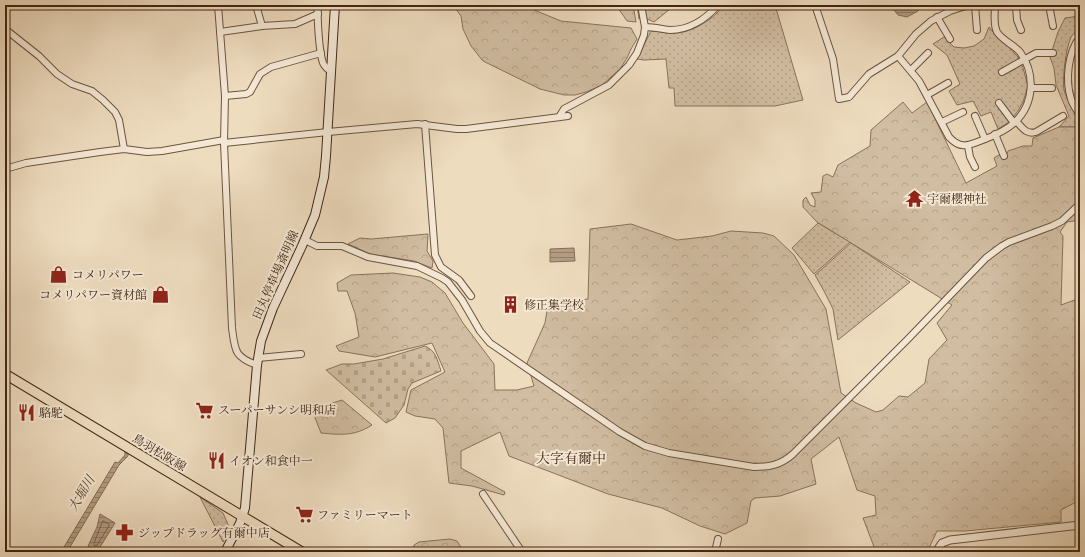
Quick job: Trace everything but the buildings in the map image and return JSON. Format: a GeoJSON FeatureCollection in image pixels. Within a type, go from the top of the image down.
{"type":"FeatureCollection","features":[{"type":"Feature","properties":{"kind":"main road","name":"田丸停車場斎明線"},"geometry":{"type":"LineString","coordinates":[[225,552],[243,518],[257,361],[268,318],[305,240],[315,215],[321,194],[328,132],[336,5]]}},
{"type":"Feature","properties":{"kind":"main road","name":"鳥羽松阪線"},"geometry":{"type":"LineString","coordinates":[[5,374],[302,552]]}},
{"type":"Feature","properties":{"kind":"street"},"geometry":{"type":"LineString","coordinates":[[218,5],[225,96],[224,142],[233,333],[239,355],[243,359],[257,361],[301,354]]}},
{"type":"Feature","properties":{"kind":"street"},"geometry":{"type":"LineString","coordinates":[[256,5],[262,26]]}},
{"type":"Feature","properties":{"kind":"street"},"geometry":{"type":"LineString","coordinates":[[318,5],[323,63],[328,70],[332,72]]}},
{"type":"Feature","properties":{"kind":"street"},"geometry":{"type":"LineString","coordinates":[[559,117],[564,109],[609,85],[623,73],[637,53],[644,35],[645,27],[641,5]]}},
{"type":"Feature","properties":{"kind":"street"},"geometry":{"type":"LineString","coordinates":[[645,27],[668,30],[687,28],[710,14],[718,5]]}},
{"type":"Feature","properties":{"kind":"street"},"geometry":{"type":"LineString","coordinates":[[815,5],[833,60],[839,99],[849,97],[869,74],[898,56],[916,34],[937,17],[966,5]]}},
{"type":"Feature","properties":{"kind":"street"},"geometry":{"type":"LineString","coordinates":[[975,5],[978,30]]}},
{"type":"Feature","properties":{"kind":"street"},"geometry":{"type":"LineString","coordinates":[[898,56],[919,81],[953,141],[957,144],[968,146],[995,134],[1015,122],[1030,98],[1031,88],[1030,76],[1020,52],[998,33],[995,24],[995,5]]}},
{"type":"Feature","properties":{"kind":"street"},"geometry":{"type":"LineString","coordinates":[[1016,5],[1016,20],[1021,30]]}},
{"type":"Feature","properties":{"kind":"street"},"geometry":{"type":"LineString","coordinates":[[1049,5],[1053,26]]}},
{"type":"Feature","properties":{"kind":"street"},"geometry":{"type":"LineString","coordinates":[[220,32],[262,26],[295,24],[318,14]]}},
{"type":"Feature","properties":{"kind":"street"},"geometry":{"type":"LineString","coordinates":[[937,17],[950,39]]}},
{"type":"Feature","properties":{"kind":"street"},"geometry":{"type":"LineString","coordinates":[[5,29],[39,56],[57,74],[72,84],[92,90],[115,112],[119,120],[124,149]]}},
{"type":"Feature","properties":{"kind":"street"},"geometry":{"type":"LineString","coordinates":[[1080,37],[1072,51],[1068,83],[1071,99],[1080,116]]}},
{"type":"Feature","properties":{"kind":"street"},"geometry":{"type":"LineString","coordinates":[[1002,72],[1036,53],[1053,52]]}},
{"type":"Feature","properties":{"kind":"street"},"geometry":{"type":"LineString","coordinates":[[225,96],[246,94],[250,92],[260,74],[271,67],[321,53]]}},
{"type":"Feature","properties":{"kind":"street"},"geometry":{"type":"LineString","coordinates":[[911,70],[928,53]]}},
{"type":"Feature","properties":{"kind":"street"},"geometry":{"type":"LineString","coordinates":[[927,95],[948,84]]}},
{"type":"Feature","properties":{"kind":"street"},"geometry":{"type":"LineString","coordinates":[[1031,88],[1052,88]]}},
{"type":"Feature","properties":{"kind":"street"},"geometry":{"type":"LineString","coordinates":[[999,103],[1015,122],[1027,132],[1036,132],[1063,116]]}},
{"type":"Feature","properties":{"kind":"street"},"geometry":{"type":"LineString","coordinates":[[942,122],[963,112]]}},
{"type":"Feature","properties":{"kind":"street"},"geometry":{"type":"LineString","coordinates":[[5,169],[26,163],[124,149],[147,152],[224,142],[417,124],[466,129],[568,116]]}},
{"type":"Feature","properties":{"kind":"street"},"geometry":{"type":"LineString","coordinates":[[975,116],[985,139]]}},
{"type":"Feature","properties":{"kind":"street"},"geometry":{"type":"LineString","coordinates":[[425,124],[435,255],[441,267],[459,280],[471,296]]}},
{"type":"Feature","properties":{"kind":"street"},"geometry":{"type":"LineString","coordinates":[[995,134],[1004,156]]}},
{"type":"Feature","properties":{"kind":"street"},"geometry":{"type":"LineString","coordinates":[[968,146],[970,157],[975,167]]}},
{"type":"Feature","properties":{"kind":"street"},"geometry":{"type":"LineString","coordinates":[[305,240],[317,246],[342,246],[368,257],[417,266],[442,278],[448,282],[462,300],[480,331],[490,343],[620,432],[645,446],[669,453],[767,467],[778,464],[793,454],[908,339],[986,258],[1005,244],[1052,226],[1062,220],[1080,204]]}},
{"type":"Feature","properties":{"kind":"street"},"geometry":{"type":"LineString","coordinates":[[483,494],[522,552]]}},
{"type":"Feature","properties":{"kind":"street"},"geometry":{"type":"LineString","coordinates":[[936,552],[942,543],[950,540],[1080,525]]}},
{"type":"Feature","properties":{"kind":"street"},"geometry":{"type":"LineString","coordinates":[[715,552],[718,539]]}},
{"type":"Feature","properties":{"kind":"green space"},"geometry":{"type":"Polygon","coordinates":[[[453,5],[522,5],[561,21],[631,28],[637,39],[620,69],[602,85],[575,95],[564,95],[540,89],[483,61],[471,46],[463,29],[461,16],[453,5]]]}},
{"type":"Feature","properties":{"kind":"green space"},"geometry":{"type":"Polygon","coordinates":[[[616,5],[633,5],[636,22],[627,21],[616,5]]]}},
{"type":"Feature","properties":{"kind":"green space"},"geometry":{"type":"Polygon","coordinates":[[[637,5],[675,5],[654,22],[645,18],[639,19],[637,5]]]}},
{"type":"Feature","properties":{"kind":"green space"},"geometry":{"type":"Polygon","coordinates":[[[724,5],[775,5],[803,100],[775,106],[675,106],[674,88],[669,88],[666,59],[637,59],[651,31],[673,33],[689,30],[709,20],[724,5]]]}},
{"type":"Feature","properties":{"kind":"green space"},"geometry":{"type":"Polygon","coordinates":[[[1080,16],[1080,28],[1071,37],[1066,55],[1064,90],[1078,116],[1080,124],[1076,127],[1059,127],[1069,116],[1056,85],[1054,68],[1050,57],[1058,32],[1065,18],[1080,16]]]}},
{"type":"Feature","properties":{"kind":"green space"},"geometry":{"type":"Polygon","coordinates":[[[989,27],[1018,57],[1028,86],[1023,102],[1018,111],[1009,122],[998,129],[991,112],[981,116],[973,101],[957,105],[949,91],[960,84],[947,55],[933,44],[944,37],[954,47],[964,48],[974,46],[984,39],[989,27]]]}},
{"type":"Feature","properties":{"kind":"green space"},"geometry":{"type":"Polygon","coordinates":[[[903,102],[912,113],[927,102],[966,183],[997,166],[994,158],[999,155],[1005,159],[1008,151],[1023,146],[1032,146],[1033,138],[1059,127],[1076,127],[1080,124],[1080,220],[1067,222],[1060,232],[1063,236],[1061,305],[1080,298],[1080,500],[1061,510],[1061,522],[965,531],[937,531],[929,548],[929,552],[876,552],[863,518],[876,515],[875,496],[857,490],[839,437],[811,459],[816,484],[780,496],[755,498],[751,501],[747,523],[725,534],[700,526],[662,508],[608,494],[509,456],[500,432],[461,451],[461,468],[505,492],[504,495],[472,486],[449,483],[443,428],[435,419],[415,416],[406,412],[411,390],[445,372],[432,343],[375,357],[339,351],[336,346],[359,337],[355,313],[347,291],[338,291],[337,283],[351,275],[393,273],[420,277],[432,282],[445,293],[463,323],[494,364],[495,390],[517,390],[534,386],[527,363],[545,323],[548,305],[588,299],[590,229],[631,224],[677,240],[712,236],[731,231],[763,233],[774,236],[794,255],[826,309],[841,393],[856,403],[876,412],[883,410],[899,396],[908,397],[925,383],[929,359],[947,340],[937,323],[952,305],[817,222],[803,207],[803,200],[806,197],[810,205],[815,207],[815,200],[811,193],[821,192],[823,176],[827,174],[833,177],[838,165],[870,146],[871,130],[903,102]]]}},
{"type":"Feature","properties":{"kind":"green space"},"geometry":{"type":"Polygon","coordinates":[[[818,223],[850,242],[814,274],[792,248],[818,223]]]}},
{"type":"Feature","properties":{"kind":"green space"},"geometry":{"type":"Polygon","coordinates":[[[428,234],[427,251],[433,261],[432,268],[414,261],[370,254],[348,244],[360,238],[371,239],[428,234]]]}},
{"type":"Feature","properties":{"kind":"green space"},"geometry":{"type":"Polygon","coordinates":[[[851,243],[910,282],[838,340],[833,309],[815,275],[851,243]]]}},
{"type":"Feature","properties":{"kind":"green space"},"geometry":{"type":"Polygon","coordinates":[[[425,346],[434,353],[441,371],[412,383],[408,389],[404,405],[395,418],[386,423],[326,370],[342,364],[354,364],[383,359],[425,346]]]}},
{"type":"Feature","properties":{"kind":"green space"},"geometry":{"type":"Polygon","coordinates":[[[342,400],[372,425],[366,429],[348,434],[321,433],[314,415],[323,406],[342,400]]]}},
{"type":"Feature","properties":{"kind":"green space"},"geometry":{"type":"Polygon","coordinates":[[[200,497],[223,513],[230,529],[223,542],[200,497]]]}},
{"type":"Feature","properties":{"kind":"green space"},"geometry":{"type":"Polygon","coordinates":[[[450,539],[457,541],[464,552],[413,552],[414,545],[419,542],[450,539]]]}},
{"type":"Feature","properties":{"kind":"water"},"geometry":{"type":"Polygon","coordinates":[[[890,5],[921,5],[918,11],[907,17],[898,15],[890,5]]]}},
{"type":"Feature","properties":{"kind":"water"},"geometry":{"type":"Polygon","coordinates":[[[574,248],[575,261],[550,262],[550,249],[574,248]]]}},
{"type":"Feature","properties":{"kind":"water"},"geometry":{"type":"Polygon","coordinates":[[[125,452],[128,456],[119,465],[67,552],[61,552],[115,462],[118,463],[125,455],[125,452]]]}},
{"type":"Feature","properties":{"kind":"water"},"geometry":{"type":"Polygon","coordinates":[[[100,514],[115,523],[97,552],[88,546],[97,527],[100,514]]]}},
{"type":"Feature","properties":{"kind":"place","name":"宇爾櫻神社"},"geometry":{"type":"Point","coordinates":[914,199]}},
{"type":"Feature","properties":{"kind":"place","name":"コメリパワー"},"geometry":{"type":"Point","coordinates":[59,275]}},
{"type":"Feature","properties":{"kind":"place","name":"コメリパワー資材館"},"geometry":{"type":"Point","coordinates":[160,295]}},
{"type":"Feature","properties":{"kind":"place","name":"修正集学校"},"geometry":{"type":"Point","coordinates":[511,305]}},
{"type":"Feature","properties":{"kind":"place","name":"スーパーサンシ明和店"},"geometry":{"type":"Point","coordinates":[205,410]}},
{"type":"Feature","properties":{"kind":"place","name":"駱駝"},"geometry":{"type":"Point","coordinates":[26,413]}},
{"type":"Feature","properties":{"kind":"place","name":"イオン和食中一"},"geometry":{"type":"Point","coordinates":[216,461]}},
{"type":"Feature","properties":{"kind":"place","name":"ファミリーマート"},"geometry":{"type":"Point","coordinates":[304,515]}},
{"type":"Feature","properties":{"kind":"place","name":"ジップドラッグ有爾中店"},"geometry":{"type":"Point","coordinates":[125,533]}},
{"type":"Feature","properties":{"kind":"district","name":"大字有爾中"},"geometry":{"type":"Point","coordinates":[571,459]}},
{"type":"Feature","properties":{"kind":"water label","name":"大堀川"},"geometry":{"type":"Point","coordinates":[82,494]}}]}
